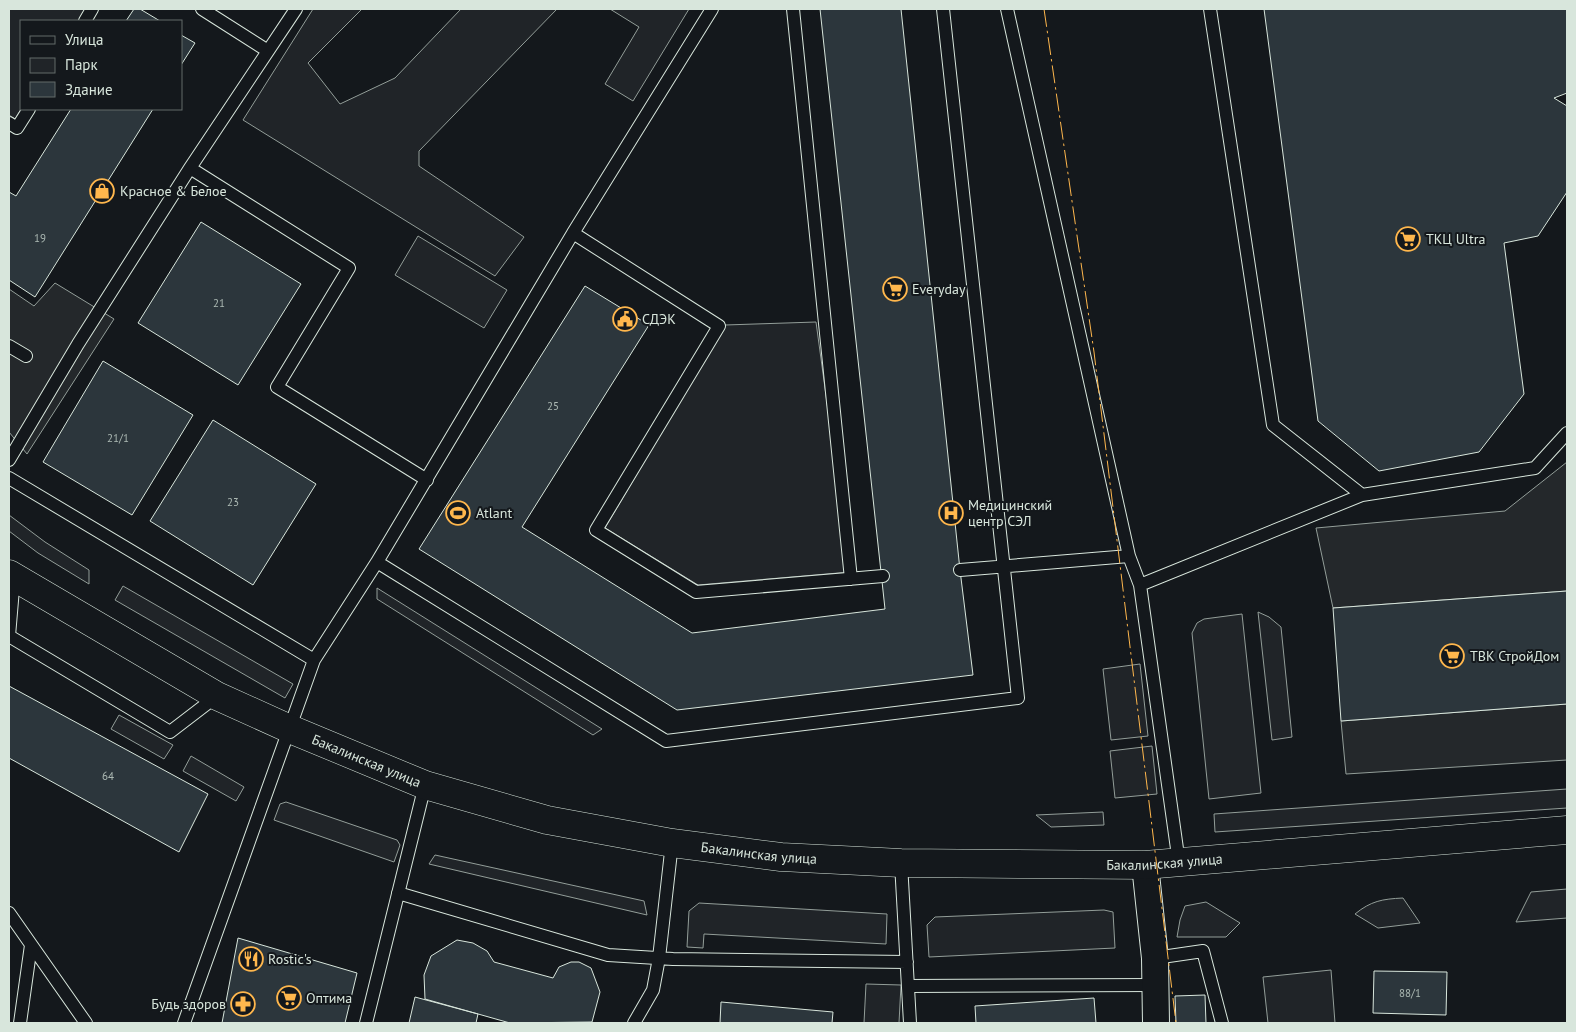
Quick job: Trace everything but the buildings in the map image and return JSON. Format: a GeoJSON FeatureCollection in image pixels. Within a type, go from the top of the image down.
{"type":"FeatureCollection","features":[{"type":"Feature","properties":{"kind":"main road","name":"Бакалинская улица"},"geometry":{"type":"LineString","coordinates":[[12,575],[217,696],[290,730],[426,785],[547,820],[672,843],[781,857],[901,862],[1146,865],[1567,830]]}},
{"type":"Feature","properties":{"kind":"street"},"geometry":{"type":"LineString","coordinates":[[1146,865],[1155,958],[1156,1023]]}},
{"type":"Feature","properties":{"kind":"lane"},"geometry":{"type":"LineString","coordinates":[[85,20],[92,9]]}},
{"type":"Feature","properties":{"kind":"lane"},"geometry":{"type":"LineString","coordinates":[[202,9],[268,51]]}},
{"type":"Feature","properties":{"kind":"lane"},"geometry":{"type":"LineString","coordinates":[[9,460],[78,344],[190,168],[296,9]]}},
{"type":"Feature","properties":{"kind":"lane"},"geometry":{"type":"LineString","coordinates":[[184,1023],[314,660],[377,562],[573,233],[712,9]]}},
{"type":"Feature","properties":{"kind":"lane"},"geometry":{"type":"LineString","coordinates":[[793,9],[850,579]]}},
{"type":"Feature","properties":{"kind":"lane"},"geometry":{"type":"LineString","coordinates":[[377,562],[666,742],[1018,698],[943,9]]}},
{"type":"Feature","properties":{"kind":"lane"},"geometry":{"type":"LineString","coordinates":[[1007,9],[1129,556],[1140,585],[1179,863]]}},
{"type":"Feature","properties":{"kind":"lane"},"geometry":{"type":"LineString","coordinates":[[1210,9],[1274,425],[1362,495]]}},
{"type":"Feature","properties":{"kind":"lane"},"geometry":{"type":"LineString","coordinates":[[9,123],[17,128],[28,110]]}},
{"type":"Feature","properties":{"kind":"lane"},"geometry":{"type":"LineString","coordinates":[[190,168],[350,268],[277,387],[426,480]]}},
{"type":"Feature","properties":{"kind":"lane"},"geometry":{"type":"LineString","coordinates":[[573,233],[719,326],[596,530],[696,592],[883,576]]}},
{"type":"Feature","properties":{"kind":"lane"},"geometry":{"type":"LineString","coordinates":[[9,346],[26,356]]}},
{"type":"Feature","properties":{"kind":"lane"},"geometry":{"type":"LineString","coordinates":[[1140,585],[1362,495],[1535,468],[1567,432]]}},
{"type":"Feature","properties":{"kind":"lane"},"geometry":{"type":"LineString","coordinates":[[9,478],[314,660]]}},
{"type":"Feature","properties":{"kind":"lane"},"geometry":{"type":"LineString","coordinates":[[960,570],[1129,556]]}},
{"type":"Feature","properties":{"kind":"lane"},"geometry":{"type":"LineString","coordinates":[[12,575],[9,636],[170,732],[217,696]]}},
{"type":"Feature","properties":{"kind":"lane"},"geometry":{"type":"LineString","coordinates":[[366,1023],[426,785]]}},
{"type":"Feature","properties":{"kind":"lane"},"geometry":{"type":"LineString","coordinates":[[634,1023],[653,990],[659,958],[672,843]]}},
{"type":"Feature","properties":{"kind":"lane"},"geometry":{"type":"LineString","coordinates":[[901,862],[910,1023]]}},
{"type":"Feature","properties":{"kind":"lane"},"geometry":{"type":"LineString","coordinates":[[398,893],[608,955],[659,958],[907,962]]}},
{"type":"Feature","properties":{"kind":"lane"},"geometry":{"type":"LineString","coordinates":[[9,913],[86,1023]]}},
{"type":"Feature","properties":{"kind":"lane"},"geometry":{"type":"LineString","coordinates":[[20,1023],[31,945]]}},
{"type":"Feature","properties":{"kind":"lane"},"geometry":{"type":"LineString","coordinates":[[1155,958],[1203,951],[1222,1023]]}},
{"type":"Feature","properties":{"kind":"lane"},"geometry":{"type":"LineString","coordinates":[[908,986],[1156,985]]}},
{"type":"Feature","properties":{"kind":"green space"},"geometry":{"type":"Polygon","coordinates":[[[9,9],[86,9],[79,20],[20,20],[20,110],[15,119],[9,115],[9,9]]]}},
{"type":"Feature","properties":{"kind":"green space"},"geometry":{"type":"Polygon","coordinates":[[[313,9],[362,9],[308,63],[340,104],[395,78],[461,9],[557,9],[419,151],[419,166],[524,237],[495,276],[243,120],[313,9]]]}},
{"type":"Feature","properties":{"kind":"green space"},"geometry":{"type":"Polygon","coordinates":[[[610,9],[689,9],[633,101],[605,84],[639,27],[610,9]]]}},
{"type":"Feature","properties":{"kind":"green space"},"geometry":{"type":"Polygon","coordinates":[[[418,236],[507,290],[484,328],[395,275],[418,236]]]}},
{"type":"Feature","properties":{"kind":"green space"},"geometry":{"type":"Polygon","coordinates":[[[816,322],[850,572],[698,585],[605,528],[725,325],[816,322]]]}},
{"type":"Feature","properties":{"kind":"green space"},"geometry":{"type":"Polygon","coordinates":[[[9,515],[45,542],[89,570],[89,584],[38,553],[9,531],[9,515]]]}},
{"type":"Feature","properties":{"kind":"green space"},"geometry":{"type":"Polygon","coordinates":[[[123,586],[293,684],[285,698],[115,600],[123,586]]]}},
{"type":"Feature","properties":{"kind":"green space"},"geometry":{"type":"Polygon","coordinates":[[[377,588],[602,729],[593,735],[377,599],[377,588]]]}},
{"type":"Feature","properties":{"kind":"green space"},"geometry":{"type":"Polygon","coordinates":[[[1258,612],[1269,617],[1281,627],[1292,737],[1272,740],[1258,612]]]}},
{"type":"Feature","properties":{"kind":"green space"},"geometry":{"type":"Polygon","coordinates":[[[1242,614],[1261,793],[1209,799],[1192,633],[1197,623],[1204,619],[1242,614]]]}},
{"type":"Feature","properties":{"kind":"green space"},"geometry":{"type":"Polygon","coordinates":[[[1140,664],[1148,736],[1111,740],[1103,669],[1140,664]]]}},
{"type":"Feature","properties":{"kind":"green space"},"geometry":{"type":"Polygon","coordinates":[[[119,715],[173,745],[164,759],[111,729],[119,715]]]}},
{"type":"Feature","properties":{"kind":"green space"},"geometry":{"type":"Polygon","coordinates":[[[1152,746],[1157,794],[1115,798],[1110,751],[1152,746]]]}},
{"type":"Feature","properties":{"kind":"green space"},"geometry":{"type":"Polygon","coordinates":[[[191,756],[244,787],[236,801],[183,771],[191,756]]]}},
{"type":"Feature","properties":{"kind":"green space"},"geometry":{"type":"Polygon","coordinates":[[[1567,789],[1567,808],[1215,832],[1214,814],[1567,789]]]}},
{"type":"Feature","properties":{"kind":"green space"},"geometry":{"type":"Polygon","coordinates":[[[286,802],[397,840],[400,845],[394,862],[274,820],[280,804],[286,802]]]}},
{"type":"Feature","properties":{"kind":"green space"},"geometry":{"type":"Polygon","coordinates":[[[1103,812],[1104,825],[1051,827],[1036,815],[1103,812]]]}},
{"type":"Feature","properties":{"kind":"green space"},"geometry":{"type":"Polygon","coordinates":[[[435,855],[644,901],[647,915],[429,864],[435,855]]]}},
{"type":"Feature","properties":{"kind":"green space"},"geometry":{"type":"Polygon","coordinates":[[[1567,889],[1567,918],[1516,922],[1531,892],[1567,889]]]}},
{"type":"Feature","properties":{"kind":"green space"},"geometry":{"type":"Polygon","coordinates":[[[1403,898],[1420,923],[1378,928],[1355,914],[1377,901],[1403,898]]]}},
{"type":"Feature","properties":{"kind":"green space"},"geometry":{"type":"Polygon","coordinates":[[[1206,902],[1240,923],[1226,937],[1177,937],[1185,906],[1206,902]]]}},
{"type":"Feature","properties":{"kind":"green space"},"geometry":{"type":"Polygon","coordinates":[[[699,903],[887,914],[886,944],[704,934],[703,948],[687,947],[689,911],[699,903]]]}},
{"type":"Feature","properties":{"kind":"green space"},"geometry":{"type":"Polygon","coordinates":[[[1104,910],[1113,912],[1115,948],[929,957],[927,925],[935,917],[1104,910]]]}},
{"type":"Feature","properties":{"kind":"green space"},"geometry":{"type":"Polygon","coordinates":[[[1331,970],[1335,1023],[1268,1023],[1263,977],[1331,970]]]}},
{"type":"Feature","properties":{"kind":"green space"},"geometry":{"type":"Polygon","coordinates":[[[866,984],[901,985],[899,1023],[864,1023],[866,984]]]}},
{"type":"Feature","properties":{"kind":"shaded area"},"geometry":{"type":"Polygon","coordinates":[[[55,283],[114,319],[27,454],[9,432],[9,289],[34,306],[55,283]]]}},
{"type":"Feature","properties":{"kind":"shaded area"},"geometry":{"type":"Polygon","coordinates":[[[1567,462],[1567,591],[1333,608],[1316,528],[1505,511],[1567,462]]]}},
{"type":"Feature","properties":{"kind":"shaded area"},"geometry":{"type":"Polygon","coordinates":[[[1567,704],[1567,760],[1346,774],[1341,721],[1567,704]]]}},
{"type":"Feature","properties":{"kind":"power"},"geometry":{"type":"LineString","coordinates":[[1044,9],[1094,352],[1176,1023]]}},
{"type":"Feature","properties":{"kind":"place","name":"Красное & Белое"},"geometry":{"type":"Point","coordinates":[102,191]}},
{"type":"Feature","properties":{"kind":"place","name":"ТКЦ Ultra"},"geometry":{"type":"Point","coordinates":[1408,239]}},
{"type":"Feature","properties":{"kind":"place","name":"Everyday"},"geometry":{"type":"Point","coordinates":[895,289]}},
{"type":"Feature","properties":{"kind":"place","name":"СДЭК"},"geometry":{"type":"Point","coordinates":[625,319]}},
{"type":"Feature","properties":{"kind":"place","name":"Atlant"},"geometry":{"type":"Point","coordinates":[458,513]}},
{"type":"Feature","properties":{"kind":"place","name":"Медицинский центр СЭЛ"},"geometry":{"type":"Point","coordinates":[951,513]}},
{"type":"Feature","properties":{"kind":"place","name":"ТВК СтройДом"},"geometry":{"type":"Point","coordinates":[1452,656]}},
{"type":"Feature","properties":{"kind":"place","name":"Rostic's"},"geometry":{"type":"Point","coordinates":[251,959]}},
{"type":"Feature","properties":{"kind":"place","name":"Оптима"},"geometry":{"type":"Point","coordinates":[289,998]}},
{"type":"Feature","properties":{"kind":"place","name":"Будь здоров"},"geometry":{"type":"Point","coordinates":[243,1004]}}]}
